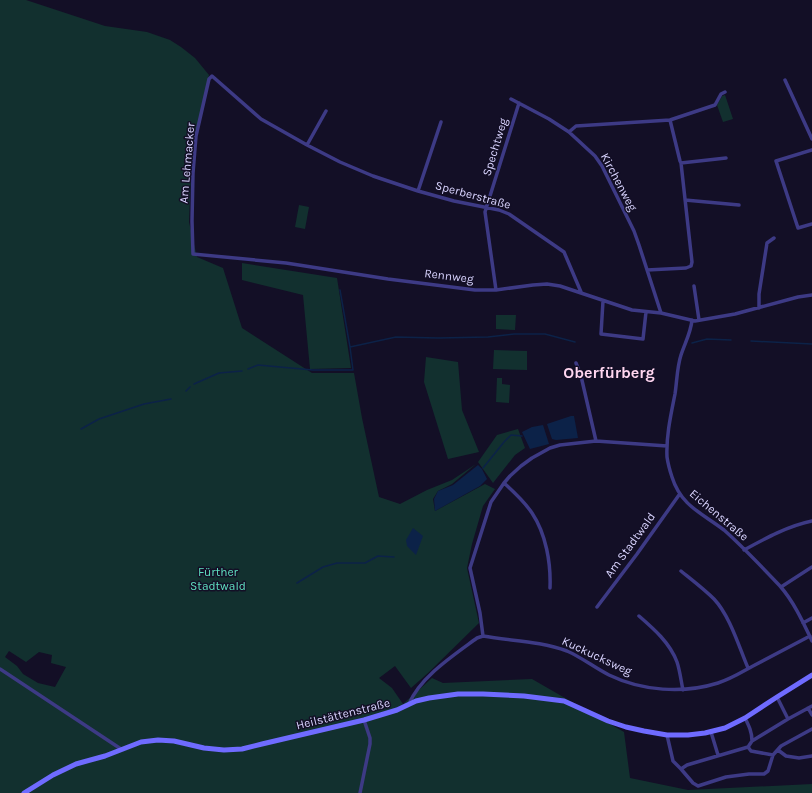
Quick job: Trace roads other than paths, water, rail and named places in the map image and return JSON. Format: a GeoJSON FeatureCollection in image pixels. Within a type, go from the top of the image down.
{"type":"FeatureCollection","features":[{"type":"Feature","properties":{"kind":"street","name":"Sperberstraße"},"geometry":{"type":"LineString","coordinates":[[212,76],[261,119],[340,162],[373,176],[418,191],[454,201],[499,210],[513,216],[564,252],[581,292]]}},
{"type":"Feature","properties":{"kind":"street","name":"Am Lehmacker"},"geometry":{"type":"LineString","coordinates":[[193,254],[193,173],[196,136],[209,79],[212,76]]}},
{"type":"Feature","properties":{"kind":"street"},"geometry":{"type":"LineString","coordinates":[[785,80],[812,138]]}},
{"type":"Feature","properties":{"kind":"street"},"geometry":{"type":"LineString","coordinates":[[569,132],[576,126],[670,120],[715,105],[721,94],[725,92]]}},
{"type":"Feature","properties":{"kind":"street","name":"Kirchenweg"},"geometry":{"type":"LineString","coordinates":[[511,99],[549,119],[569,132],[595,156],[602,166],[634,231],[661,313]]}},
{"type":"Feature","properties":{"kind":"street","name":"Spechtweg"},"geometry":{"type":"LineString","coordinates":[[496,290],[485,212],[519,103]]}},
{"type":"Feature","properties":{"kind":"street"},"geometry":{"type":"LineString","coordinates":[[307,145],[326,111]]}},
{"type":"Feature","properties":{"kind":"street"},"geometry":{"type":"LineString","coordinates":[[647,270],[686,268],[690,266],[692,259],[681,163],[670,120]]}},
{"type":"Feature","properties":{"kind":"street","name":"Sperberstraße"},"geometry":{"type":"LineString","coordinates":[[418,191],[441,122]]}},
{"type":"Feature","properties":{"kind":"street"},"geometry":{"type":"LineString","coordinates":[[812,150],[776,162],[798,228],[812,224]]}},
{"type":"Feature","properties":{"kind":"street"},"geometry":{"type":"LineString","coordinates":[[681,163],[726,158]]}},
{"type":"Feature","properties":{"kind":"street"},"geometry":{"type":"LineString","coordinates":[[685,200],[739,205]]}},
{"type":"Feature","properties":{"kind":"street"},"geometry":{"type":"LineString","coordinates":[[759,308],[759,294],[767,243],[774,238]]}},
{"type":"Feature","properties":{"kind":"street","name":"Rennweg"},"geometry":{"type":"LineString","coordinates":[[193,254],[286,264],[475,290],[496,290],[547,284],[581,292],[632,310],[661,313],[692,320],[735,314],[798,297],[812,295]]}},
{"type":"Feature","properties":{"kind":"street"},"geometry":{"type":"LineString","coordinates":[[694,286],[699,320]]}},
{"type":"Feature","properties":{"kind":"street"},"geometry":{"type":"LineString","coordinates":[[603,301],[601,334],[643,339],[646,312]]}},
{"type":"Feature","properties":{"kind":"street","name":"Eichenstraße"},"geometry":{"type":"LineString","coordinates":[[692,320],[679,361],[668,432],[668,467],[673,483],[679,495],[691,507],[723,530],[781,587],[804,623],[812,641]]}},
{"type":"Feature","properties":{"kind":"street"},"geometry":{"type":"LineString","coordinates":[[576,363],[581,376],[596,441]]}},
{"type":"Feature","properties":{"kind":"street"},"geometry":{"type":"LineString","coordinates":[[409,704],[414,692],[439,666],[477,638],[483,636],[480,613],[470,568],[491,502],[504,482],[510,476],[532,458],[550,448],[570,443],[596,441],[667,446]]}},
{"type":"Feature","properties":{"kind":"street"},"geometry":{"type":"LineString","coordinates":[[504,482],[523,502],[539,526],[550,566],[550,588]]}},
{"type":"Feature","properties":{"kind":"street","name":"Am Stadtwald"},"geometry":{"type":"LineString","coordinates":[[597,607],[679,495]]}},
{"type":"Feature","properties":{"kind":"street"},"geometry":{"type":"LineString","coordinates":[[744,550],[789,528],[812,521]]}},
{"type":"Feature","properties":{"kind":"street"},"geometry":{"type":"LineString","coordinates":[[781,587],[812,567]]}},
{"type":"Feature","properties":{"kind":"street"},"geometry":{"type":"LineString","coordinates":[[681,572],[715,600],[727,617],[748,668]]}},
{"type":"Feature","properties":{"kind":"street"},"geometry":{"type":"LineString","coordinates":[[639,616],[658,632],[669,647],[677,662],[683,690]]}},
{"type":"Feature","properties":{"kind":"street"},"geometry":{"type":"LineString","coordinates":[[804,623],[812,618]]}},
{"type":"Feature","properties":{"kind":"street","name":"Kuckucksweg"},"geometry":{"type":"LineString","coordinates":[[483,636],[541,644],[568,651],[609,675],[635,685],[649,688],[683,690],[700,688],[733,677],[810,636]]}},
{"type":"Feature","properties":{"kind":"street"},"geometry":{"type":"LineString","coordinates":[[0,669],[121,749]]}},
{"type":"Feature","properties":{"kind":"street","name":"Heilstättenstraße"},"geometry":{"type":"LineString","coordinates":[[24,793],[52,775],[76,764],[105,756],[141,742],[158,740],[174,741],[204,748],[224,750],[242,749],[364,720],[397,710],[416,701],[458,694],[531,697],[564,701],[608,721],[626,727],[668,735],[688,735],[710,732],[725,728],[745,718],[777,696],[812,675]]}},
{"type":"Feature","properties":{"kind":"street"},"geometry":{"type":"LineString","coordinates":[[777,696],[788,719]]}},
{"type":"Feature","properties":{"kind":"street"},"geometry":{"type":"LineString","coordinates":[[681,769],[687,765],[748,747],[752,741],[810,707],[812,715]]}},
{"type":"Feature","properties":{"kind":"street"},"geometry":{"type":"LineString","coordinates":[[745,718],[752,735],[752,741]]}},
{"type":"Feature","properties":{"kind":"street"},"geometry":{"type":"LineString","coordinates":[[360,793],[370,744],[370,738],[364,720]]}},
{"type":"Feature","properties":{"kind":"street"},"geometry":{"type":"LineString","coordinates":[[668,735],[672,761],[693,783],[698,786],[726,777],[764,774],[768,771],[773,755],[781,746],[812,729]]}},
{"type":"Feature","properties":{"kind":"street"},"geometry":{"type":"LineString","coordinates":[[710,732],[718,755]]}},
{"type":"Feature","properties":{"kind":"street"},"geometry":{"type":"LineString","coordinates":[[748,747],[751,751],[773,755]]}},
{"type":"Feature","properties":{"kind":"street"},"geometry":{"type":"LineString","coordinates":[[778,750],[786,756],[799,758],[812,756]]}},
{"type":"Feature","properties":{"kind":"water"},"geometry":{"type":"Polygon","coordinates":[[[574,416],[578,438],[552,439],[547,424],[574,416]]]}},
{"type":"Feature","properties":{"kind":"water"},"geometry":{"type":"Polygon","coordinates":[[[543,425],[549,444],[530,449],[522,432],[532,427],[543,425]]]}},
{"type":"Feature","properties":{"kind":"water"},"geometry":{"type":"Polygon","coordinates":[[[478,465],[482,469],[487,479],[480,486],[435,511],[434,499],[438,491],[453,485],[478,465]]]}},
{"type":"Feature","properties":{"kind":"water"},"geometry":{"type":"Polygon","coordinates":[[[413,528],[423,536],[416,555],[407,546],[406,540],[413,528]]]}},
{"type":"Feature","properties":{"kind":"waterway"},"geometry":{"type":"LineString","coordinates":[[340,290],[350,347]]}},
{"type":"Feature","properties":{"kind":"waterway"},"geometry":{"type":"LineString","coordinates":[[248,369],[258,365],[313,370],[353,370],[350,347],[396,337],[488,337],[514,334],[545,334],[575,342]]}},
{"type":"Feature","properties":{"kind":"waterway"},"geometry":{"type":"LineString","coordinates":[[692,343],[707,339],[731,340]]}},
{"type":"Feature","properties":{"kind":"waterway"},"geometry":{"type":"LineString","coordinates":[[751,341],[812,344]]}},
{"type":"Feature","properties":{"kind":"waterway"},"geometry":{"type":"LineString","coordinates":[[194,384],[219,373],[242,371]]}},
{"type":"Feature","properties":{"kind":"waterway"},"geometry":{"type":"LineString","coordinates":[[186,391],[190,387]]}},
{"type":"Feature","properties":{"kind":"waterway"},"geometry":{"type":"LineString","coordinates":[[81,429],[99,419],[144,404],[171,399]]}},
{"type":"Feature","properties":{"kind":"waterway"},"geometry":{"type":"LineString","coordinates":[[483,468],[511,435],[522,436]]}},
{"type":"Feature","properties":{"kind":"waterway"},"geometry":{"type":"LineString","coordinates":[[297,583],[323,567],[337,563],[365,563],[378,556],[394,557]]}},
{"type":"Feature","properties":{"kind":"district","name":"Oberfürberg"},"geometry":{"type":"Point","coordinates":[609,372]}},
{"type":"Feature","properties":{"kind":"park label","name":"Fürther Stadtwald"},"geometry":{"type":"Point","coordinates":[218,579]}}]}
